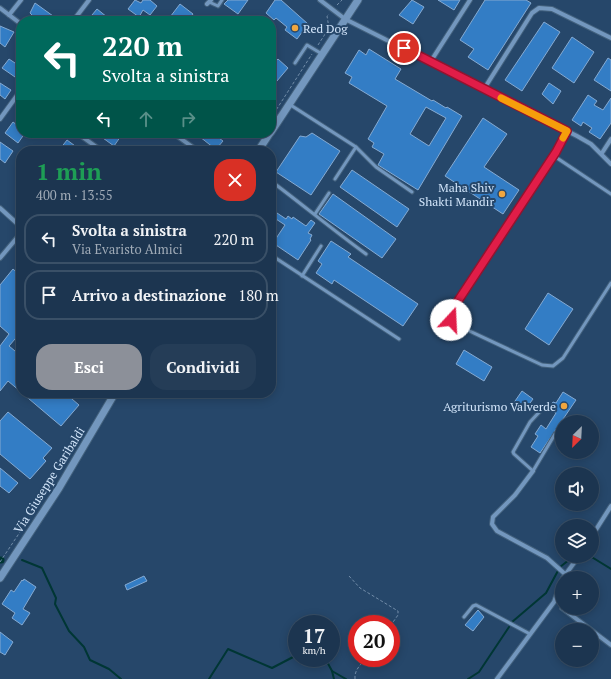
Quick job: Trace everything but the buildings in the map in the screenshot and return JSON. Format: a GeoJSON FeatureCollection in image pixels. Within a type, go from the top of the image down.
{"type":"FeatureCollection","features":[{"type":"Feature","properties":{"kind":"street"},"geometry":{"type":"LineString","coordinates":[[9,15],[21,0]]}},
{"type":"Feature","properties":{"kind":"street"},"geometry":{"type":"LineString","coordinates":[[77,16],[89,0]]}},
{"type":"Feature","properties":{"kind":"street"},"geometry":{"type":"LineString","coordinates":[[320,0],[345,19],[431,61],[591,144],[611,164]]}},
{"type":"Feature","properties":{"kind":"street"},"geometry":{"type":"LineString","coordinates":[[276,124],[358,0]]}},
{"type":"Feature","properties":{"kind":"street"},"geometry":{"type":"LineString","coordinates":[[431,61],[470,0]]}},
{"type":"Feature","properties":{"kind":"street"},"geometry":{"type":"LineString","coordinates":[[0,8],[16,20]]}},
{"type":"Feature","properties":{"kind":"street"},"geometry":{"type":"LineString","coordinates":[[484,89],[532,13],[539,8],[552,9],[611,38]]}},
{"type":"Feature","properties":{"kind":"street"},"geometry":{"type":"LineString","coordinates":[[0,119],[16,97]]}},
{"type":"Feature","properties":{"kind":"street"},"geometry":{"type":"LineString","coordinates":[[84,138],[95,146]]}},
{"type":"Feature","properties":{"kind":"street"},"geometry":{"type":"LineString","coordinates":[[180,138],[191,146]]}},
{"type":"Feature","properties":{"kind":"street"},"geometry":{"type":"LineString","coordinates":[[602,154],[611,139]]}},
{"type":"Feature","properties":{"kind":"street"},"geometry":{"type":"LineString","coordinates":[[0,208],[16,222]]}},
{"type":"Feature","properties":{"kind":"street"},"geometry":{"type":"LineString","coordinates":[[0,258],[16,239]]}},
{"type":"Feature","properties":{"kind":"street","name":"Via Giuseppe Garibaldi"},"geometry":{"type":"LineString","coordinates":[[0,578],[84,447],[112,398]]}},
{"type":"Feature","properties":{"kind":"street"},"geometry":{"type":"LineString","coordinates":[[533,471],[515,495],[493,517],[492,524],[497,531],[547,558],[558,571]]}},
{"type":"Feature","properties":{"kind":"street"},"geometry":{"type":"LineString","coordinates":[[599,525],[611,506]]}},
{"type":"Feature","properties":{"kind":"street"},"geometry":{"type":"LineString","coordinates":[[0,569],[10,563]]}},
{"type":"Feature","properties":{"kind":"street"},"geometry":{"type":"LineString","coordinates":[[568,571],[574,563]]}},
{"type":"Feature","properties":{"kind":"street"},"geometry":{"type":"LineString","coordinates":[[497,679],[554,602]]}},
{"type":"Feature","properties":{"kind":"street"},"geometry":{"type":"LineString","coordinates":[[571,615],[611,645]]}},
{"type":"Feature","properties":{"kind":"lane"},"geometry":{"type":"LineString","coordinates":[[209,2],[218,6],[222,0]]}},
{"type":"Feature","properties":{"kind":"lane"},"geometry":{"type":"LineString","coordinates":[[295,63],[308,45],[322,54]]}},
{"type":"Feature","properties":{"kind":"lane"},"geometry":{"type":"LineString","coordinates":[[289,104],[356,147],[376,167],[412,192]]}},
{"type":"Feature","properties":{"kind":"lane"},"geometry":{"type":"LineString","coordinates":[[567,131],[554,156],[452,310],[451,320],[461,327],[542,365],[553,366],[563,358],[611,283]]}},
{"type":"Feature","properties":{"kind":"lane"},"geometry":{"type":"LineString","coordinates":[[335,179],[356,147]]}},
{"type":"Feature","properties":{"kind":"lane"},"geometry":{"type":"LineString","coordinates":[[554,156],[611,194]]}},
{"type":"Feature","properties":{"kind":"lane"},"geometry":{"type":"LineString","coordinates":[[276,185],[315,214],[323,223],[366,254]]}},
{"type":"Feature","properties":{"kind":"lane"},"geometry":{"type":"LineString","coordinates":[[315,214],[329,193]]}},
{"type":"Feature","properties":{"kind":"lane"},"geometry":{"type":"LineString","coordinates":[[302,276],[321,246]]}},
{"type":"Feature","properties":{"kind":"lane"},"geometry":{"type":"LineString","coordinates":[[276,258],[399,339]]}},
{"type":"Feature","properties":{"kind":"lane"},"geometry":{"type":"LineString","coordinates":[[543,408],[530,422],[513,452],[533,471],[555,434]]}},
{"type":"Feature","properties":{"kind":"lane"},"geometry":{"type":"LineString","coordinates":[[464,617],[473,606],[476,605],[530,634]]}},
{"type":"Feature","properties":{"kind":"path"},"geometry":{"type":"LineString","coordinates":[[276,110],[329,28],[327,16],[342,0]]}},
{"type":"Feature","properties":{"kind":"path"},"geometry":{"type":"LineString","coordinates":[[0,562],[61,470]]}},
{"type":"Feature","properties":{"kind":"path"},"geometry":{"type":"LineString","coordinates":[[349,576],[360,588],[398,611],[398,615]]}},
{"type":"Feature","properties":{"kind":"path"},"geometry":{"type":"LineString","coordinates":[[355,679],[359,667]]}},
{"type":"Feature","properties":{"kind":"waterway"},"geometry":{"type":"LineString","coordinates":[[22,560],[42,568],[56,598],[55,604],[69,631],[84,647],[90,660],[109,669],[121,679]]}},
{"type":"Feature","properties":{"kind":"waterway"},"geometry":{"type":"LineString","coordinates":[[599,562],[611,569]]}},
{"type":"Feature","properties":{"kind":"waterway"},"geometry":{"type":"LineString","coordinates":[[512,622],[546,593],[560,567],[565,563]]}},
{"type":"Feature","properties":{"kind":"waterway"},"geometry":{"type":"LineString","coordinates":[[468,679],[479,672],[509,627]]}},
{"type":"Feature","properties":{"kind":"waterway"},"geometry":{"type":"LineString","coordinates":[[209,679],[228,649],[272,668],[288,660]]}},
{"type":"Feature","properties":{"kind":"waterway"},"geometry":{"type":"LineString","coordinates":[[330,667],[332,671],[346,679]]}},
{"type":"Feature","properties":{"kind":"waterway"},"geometry":{"type":"LineString","coordinates":[[332,671],[334,679]]}},
{"type":"Feature","properties":{"kind":"slow traffic"},"geometry":{"type":"LineString","coordinates":[[501,98],[567,131],[563,138]]}},
{"type":"Feature","properties":{"kind":"place","name":"Red Dog"},"geometry":{"type":"Point","coordinates":[295,28]}},
{"type":"Feature","properties":{"kind":"place","name":"Maha Shiv Shakti Mandir"},"geometry":{"type":"Point","coordinates":[502,194]}},
{"type":"Feature","properties":{"kind":"place","name":"Agriturismo Valverde"},"geometry":{"type":"Point","coordinates":[564,406]}},
{"type":"Feature","properties":{"kind":"route"},"geometry":{"type":"LineString","coordinates":[[404,48],[567,131],[556,152],[452,310],[450,316],[451,320]]}}]}
